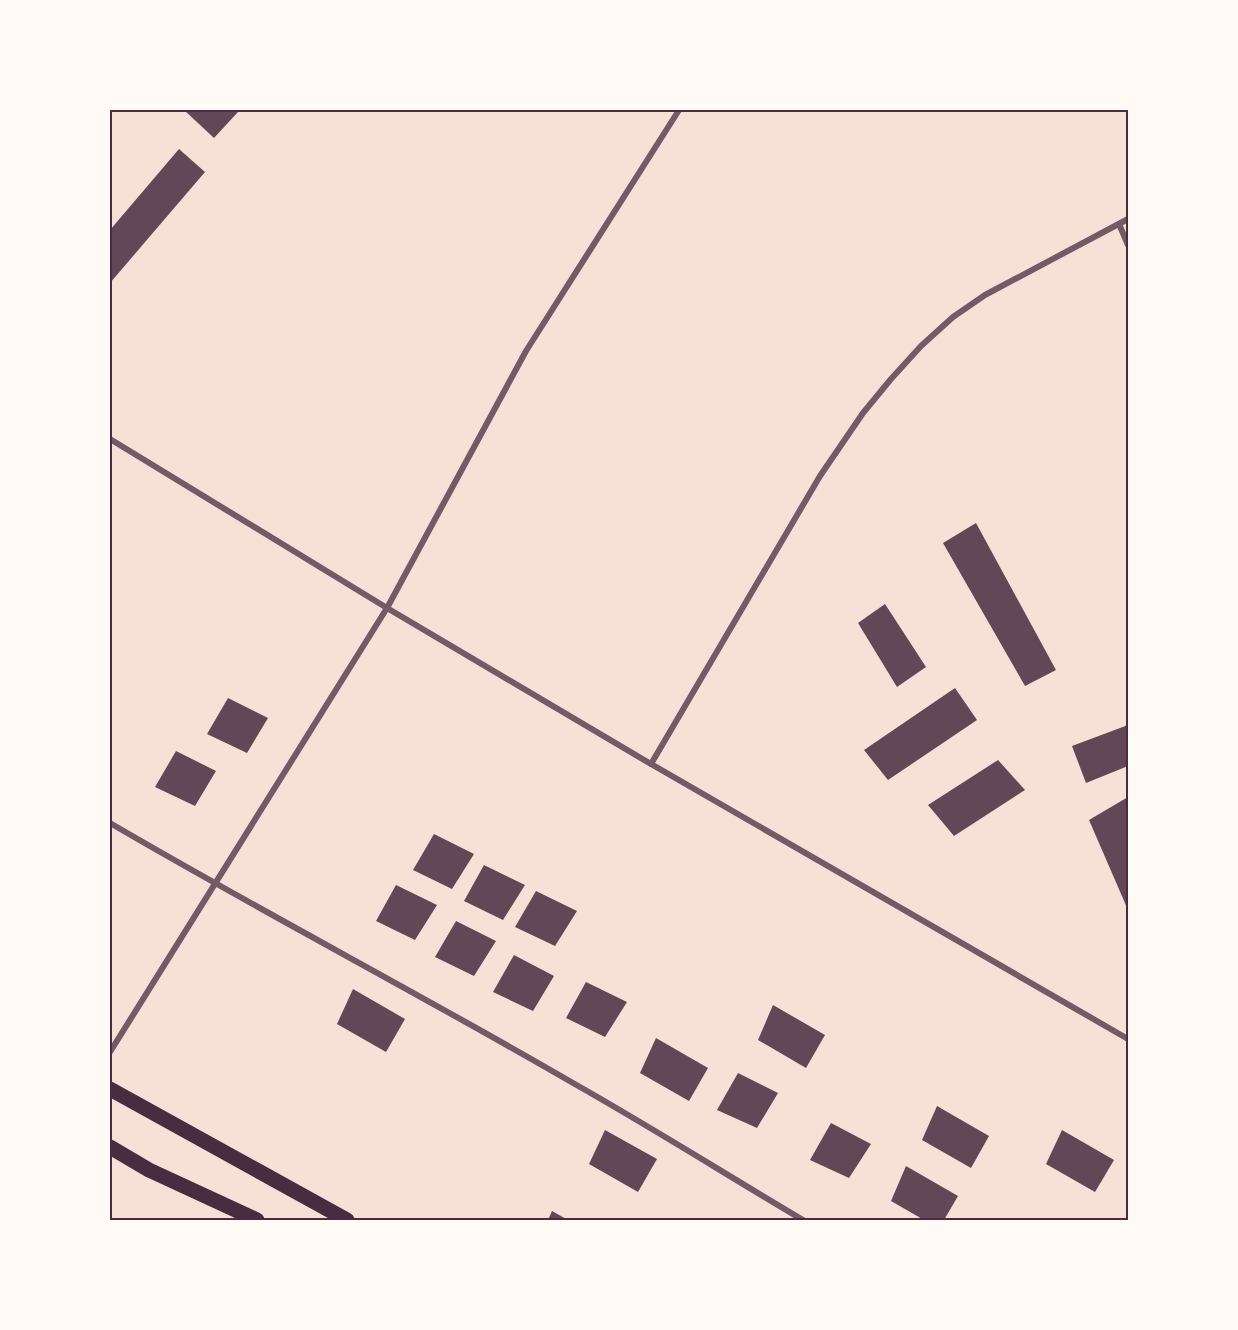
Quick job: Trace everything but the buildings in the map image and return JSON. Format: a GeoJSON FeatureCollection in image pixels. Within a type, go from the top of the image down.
{"type":"FeatureCollection","features":[{"type":"Feature","properties":{"kind":"main road"},"geometry":{"type":"LineString","coordinates":[[110,1089],[347,1221]]}},
{"type":"Feature","properties":{"kind":"main road"},"geometry":{"type":"LineString","coordinates":[[110,1147],[149,1170],[257,1221]]}},
{"type":"Feature","properties":{"kind":"street"},"geometry":{"type":"LineString","coordinates":[[110,1052],[387,608],[526,351],[678,110]]}},
{"type":"Feature","properties":{"kind":"street"},"geometry":{"type":"LineString","coordinates":[[651,765],[820,476],[863,413],[891,378],[921,346],[961,311],[985,295],[1128,219]]}},
{"type":"Feature","properties":{"kind":"street"},"geometry":{"type":"LineString","coordinates":[[1119,224],[1128,245]]}},
{"type":"Feature","properties":{"kind":"street"},"geometry":{"type":"LineString","coordinates":[[110,439],[651,765],[1128,1039]]}},
{"type":"Feature","properties":{"kind":"street"},"geometry":{"type":"LineString","coordinates":[[110,823],[215,885],[574,1083],[803,1221]]}}]}
